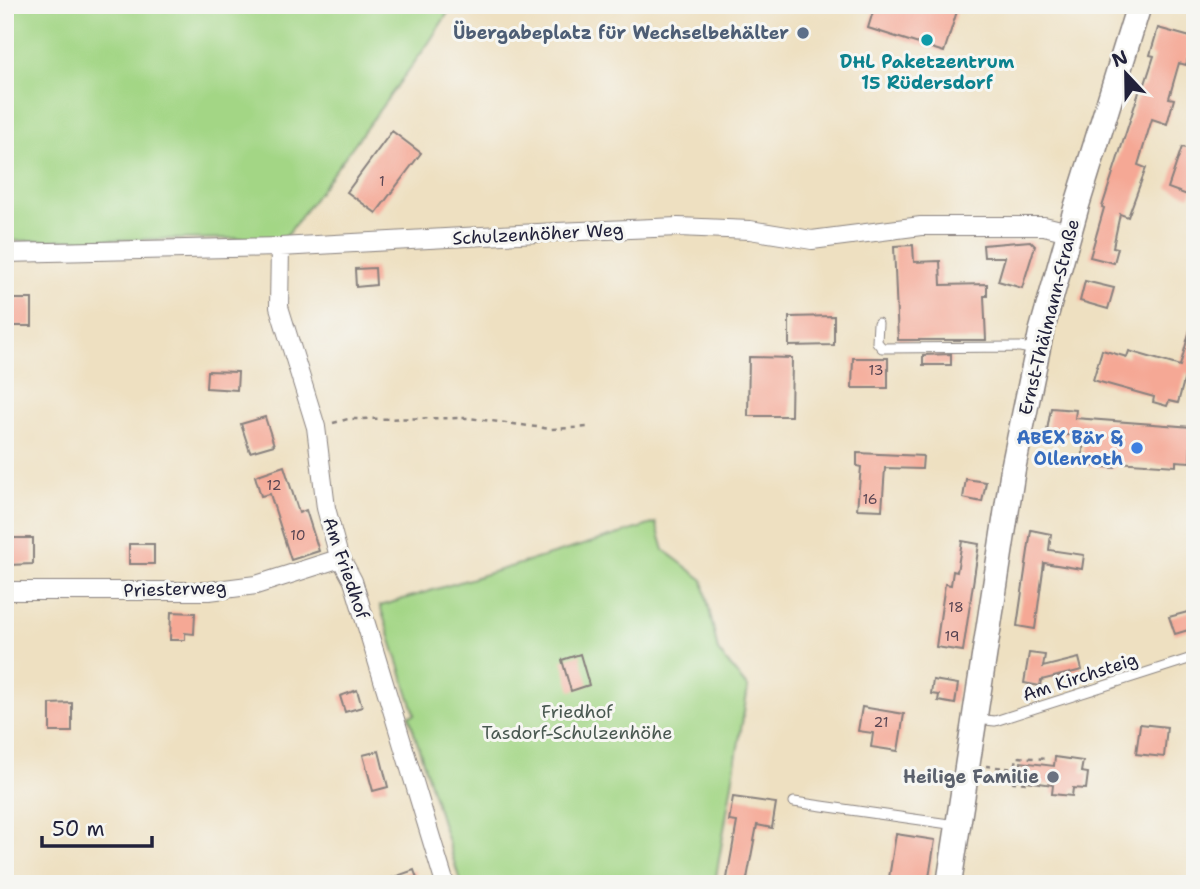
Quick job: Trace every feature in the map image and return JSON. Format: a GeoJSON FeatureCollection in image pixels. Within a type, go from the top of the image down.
{"type":"FeatureCollection","features":[{"type":"Feature","properties":{"kind":"main road","name":"Ernst-Thälmann-Straße"},"geometry":{"type":"LineString","coordinates":[[949,884],[1013,469],[1037,351],[1069,232],[1139,5]]}},
{"type":"Feature","properties":{"kind":"street","name":"Schulzenhöher Weg"},"geometry":{"type":"LineString","coordinates":[[5,253],[281,247],[678,227],[750,230],[812,240],[921,226],[1044,226],[1069,232]]}},
{"type":"Feature","properties":{"kind":"street","name":"Am Friedhof"},"geometry":{"type":"LineString","coordinates":[[281,247],[279,307],[316,427],[326,508],[341,558],[353,581],[445,884]]}},
{"type":"Feature","properties":{"kind":"street","name":"Priesterweg"},"geometry":{"type":"LineString","coordinates":[[5,591],[209,590],[256,585],[341,558]]}},
{"type":"Feature","properties":{"kind":"lane"},"geometry":{"type":"LineString","coordinates":[[878,323],[877,342],[881,348],[1020,347],[1037,351]]}},
{"type":"Feature","properties":{"kind":"lane","name":"Am Kirchsteig"},"geometry":{"type":"LineString","coordinates":[[975,719],[995,721],[1195,657]]}},
{"type":"Feature","properties":{"kind":"lane"},"geometry":{"type":"LineString","coordinates":[[794,802],[958,826]]}},
{"type":"Feature","properties":{"kind":"path"},"geometry":{"type":"LineString","coordinates":[[316,427],[348,419],[469,418],[551,429],[589,428]]}},
{"type":"Feature","properties":{"kind":"path"},"geometry":{"type":"LineString","coordinates":[[1026,783],[1013,782],[1017,757],[1048,759]]}},
{"type":"Feature","properties":{"kind":"path"},"geometry":{"type":"LineString","coordinates":[[983,766],[1015,769]]}},
{"type":"Feature","properties":{"kind":"green space"},"geometry":{"type":"Polygon","coordinates":[[[5,5],[453,5],[428,44],[285,238],[5,241],[5,5]]]}},
{"type":"Feature","properties":{"kind":"green space","name":"Friedhof Tasdorf-Schulzenhöhe"},"geometry":{"type":"Polygon","coordinates":[[[656,523],[664,550],[703,580],[718,651],[748,688],[715,883],[461,884],[409,716],[415,714],[380,606],[656,523]]]}},
{"type":"Feature","properties":{"kind":"building","name":"DHL Paketzentrum 15 Rüdersdorf"},"geometry":{"type":"Polygon","coordinates":[[[875,5],[959,5],[944,52],[868,28],[875,5]]]}},
{"type":"Feature","properties":{"kind":"building"},"geometry":{"type":"Polygon","coordinates":[[[1158,28],[1194,38],[1186,65],[1179,63],[1169,98],[1174,99],[1167,124],[1152,119],[1138,165],[1146,168],[1128,217],[1120,214],[1113,247],[1118,248],[1114,263],[1090,257],[1104,208],[1102,207],[1141,86],[1144,87],[1154,56],[1150,55],[1158,28]]]}},
{"type":"Feature","properties":{"kind":"building"},"geometry":{"type":"Polygon","coordinates":[[[392,131],[421,153],[376,213],[347,192],[392,131]]]}},
{"type":"Feature","properties":{"kind":"building"},"geometry":{"type":"Polygon","coordinates":[[[1182,147],[1195,150],[1195,182],[1190,196],[1168,188],[1182,147]]]}},
{"type":"Feature","properties":{"kind":"building"},"geometry":{"type":"Polygon","coordinates":[[[1030,241],[1035,246],[1022,288],[998,281],[1005,257],[984,257],[983,245],[1030,241]]]}},
{"type":"Feature","properties":{"kind":"building"},"geometry":{"type":"Polygon","coordinates":[[[913,245],[914,262],[940,261],[941,285],[987,284],[987,296],[984,296],[986,340],[898,340],[894,246],[913,245]]]}},
{"type":"Feature","properties":{"kind":"building"},"geometry":{"type":"Polygon","coordinates":[[[375,268],[376,285],[356,287],[355,269],[375,268]]]}},
{"type":"Feature","properties":{"kind":"building"},"geometry":{"type":"Polygon","coordinates":[[[1085,281],[1114,288],[1108,309],[1080,301],[1085,281]]]}},
{"type":"Feature","properties":{"kind":"building"},"geometry":{"type":"Polygon","coordinates":[[[11,299],[32,299],[32,326],[10,326],[11,299]]]}},
{"type":"Feature","properties":{"kind":"building"},"geometry":{"type":"Polygon","coordinates":[[[834,316],[834,345],[789,346],[789,317],[834,316]]]}},
{"type":"Feature","properties":{"kind":"building"},"geometry":{"type":"Polygon","coordinates":[[[1191,326],[1195,327],[1195,376],[1186,373],[1178,403],[1169,401],[1167,406],[1153,402],[1154,397],[1093,380],[1102,350],[1127,357],[1129,351],[1180,366],[1191,326]]]}},
{"type":"Feature","properties":{"kind":"building"},"geometry":{"type":"Polygon","coordinates":[[[951,354],[951,365],[923,365],[923,355],[951,354]]]}},
{"type":"Feature","properties":{"kind":"building"},"geometry":{"type":"Polygon","coordinates":[[[749,357],[792,358],[791,416],[748,416],[749,357]]]}},
{"type":"Feature","properties":{"kind":"building"},"geometry":{"type":"Polygon","coordinates":[[[853,358],[888,358],[888,388],[852,388],[853,358]]]}},
{"type":"Feature","properties":{"kind":"building"},"geometry":{"type":"Polygon","coordinates":[[[207,371],[238,372],[237,390],[206,388],[207,371]]]}},
{"type":"Feature","properties":{"kind":"building","name":"ABEX Bär & Ollenroth"},"geometry":{"type":"Polygon","coordinates":[[[1051,408],[1076,410],[1075,418],[1192,427],[1190,462],[1176,461],[1176,466],[1116,462],[1115,468],[1082,465],[1084,437],[1059,434],[1058,437],[1046,436],[1051,408]]]}},
{"type":"Feature","properties":{"kind":"building"},"geometry":{"type":"Polygon","coordinates":[[[265,417],[274,445],[250,452],[241,424],[265,417]]]}},
{"type":"Feature","properties":{"kind":"building"},"geometry":{"type":"Polygon","coordinates":[[[857,453],[923,456],[922,469],[885,468],[882,510],[857,509],[861,467],[857,466],[857,453]]]}},
{"type":"Feature","properties":{"kind":"building"},"geometry":{"type":"Polygon","coordinates":[[[284,466],[299,513],[306,510],[319,551],[291,560],[270,494],[261,496],[255,476],[284,466]]]}},
{"type":"Feature","properties":{"kind":"building"},"geometry":{"type":"Polygon","coordinates":[[[966,479],[986,482],[982,502],[963,498],[966,479]]]}},
{"type":"Feature","properties":{"kind":"building"},"geometry":{"type":"Polygon","coordinates":[[[1031,530],[1051,534],[1049,550],[1084,555],[1082,569],[1044,563],[1035,629],[1017,626],[1031,530]]]}},
{"type":"Feature","properties":{"kind":"building"},"geometry":{"type":"Polygon","coordinates":[[[8,538],[33,538],[33,564],[8,565],[8,538]]]}},
{"type":"Feature","properties":{"kind":"building"},"geometry":{"type":"Polygon","coordinates":[[[962,541],[979,544],[963,651],[936,647],[945,584],[951,585],[953,571],[957,572],[962,541]]]}},
{"type":"Feature","properties":{"kind":"building"},"geometry":{"type":"Polygon","coordinates":[[[129,544],[154,544],[154,564],[129,564],[129,544]]]}},
{"type":"Feature","properties":{"kind":"building"},"geometry":{"type":"Polygon","coordinates":[[[1195,610],[1195,628],[1175,634],[1169,617],[1195,610]]]}},
{"type":"Feature","properties":{"kind":"building"},"geometry":{"type":"Polygon","coordinates":[[[171,612],[195,613],[194,634],[185,633],[185,640],[170,640],[171,612]]]}},
{"type":"Feature","properties":{"kind":"building"},"geometry":{"type":"Polygon","coordinates":[[[1029,653],[1045,655],[1043,667],[1079,658],[1082,670],[1041,680],[1040,686],[1024,683],[1029,653]]]}},
{"type":"Feature","properties":{"kind":"building"},"geometry":{"type":"Polygon","coordinates":[[[580,654],[589,685],[571,691],[562,660],[580,654]]]}},
{"type":"Feature","properties":{"kind":"building"},"geometry":{"type":"Polygon","coordinates":[[[933,680],[958,684],[955,704],[938,701],[939,695],[931,694],[933,680]]]}},
{"type":"Feature","properties":{"kind":"building"},"geometry":{"type":"Polygon","coordinates":[[[357,690],[362,707],[345,712],[340,696],[357,690]]]}},
{"type":"Feature","properties":{"kind":"building"},"geometry":{"type":"Polygon","coordinates":[[[72,703],[72,732],[50,732],[50,704],[72,703]]]}},
{"type":"Feature","properties":{"kind":"building"},"geometry":{"type":"Polygon","coordinates":[[[862,707],[904,714],[898,751],[871,747],[873,733],[858,731],[862,707]]]}},
{"type":"Feature","properties":{"kind":"building"},"geometry":{"type":"Polygon","coordinates":[[[1140,724],[1167,727],[1164,757],[1136,754],[1140,724]]]}},
{"type":"Feature","properties":{"kind":"building"},"geometry":{"type":"Polygon","coordinates":[[[379,751],[388,787],[373,791],[363,755],[379,751]]]}},
{"type":"Feature","properties":{"kind":"building","name":"Heilige Familie"},"geometry":{"type":"Polygon","coordinates":[[[1055,757],[1083,761],[1081,772],[1088,773],[1086,789],[1073,788],[1072,796],[1052,794],[1053,785],[1019,780],[1021,762],[1054,766],[1055,757]]]}},
{"type":"Feature","properties":{"kind":"building"},"geometry":{"type":"Polygon","coordinates":[[[733,797],[776,803],[772,828],[757,825],[746,884],[726,884],[737,822],[729,821],[733,797]]]}},
{"type":"Feature","properties":{"kind":"building"},"geometry":{"type":"Polygon","coordinates":[[[896,834],[935,840],[928,884],[888,884],[896,834]]]}},
{"type":"Feature","properties":{"kind":"building"},"geometry":{"type":"Polygon","coordinates":[[[414,870],[419,884],[380,882],[414,870]]]}},
{"type":"Feature","properties":{"kind":"place","name":"Übergabeplatz für Wechselbehälter"},"geometry":{"type":"Point","coordinates":[803,33]}},
{"type":"Feature","properties":{"kind":"place","name":"DHL Paketzentrum 15 Rüdersdorf"},"geometry":{"type":"Point","coordinates":[927,40]}},
{"type":"Feature","properties":{"kind":"place","name":"ABEX Bär & Ollenroth"},"geometry":{"type":"Point","coordinates":[1137,448]}},
{"type":"Feature","properties":{"kind":"place","name":"Heilige Familie"},"geometry":{"type":"Point","coordinates":[1053,777]}}]}
